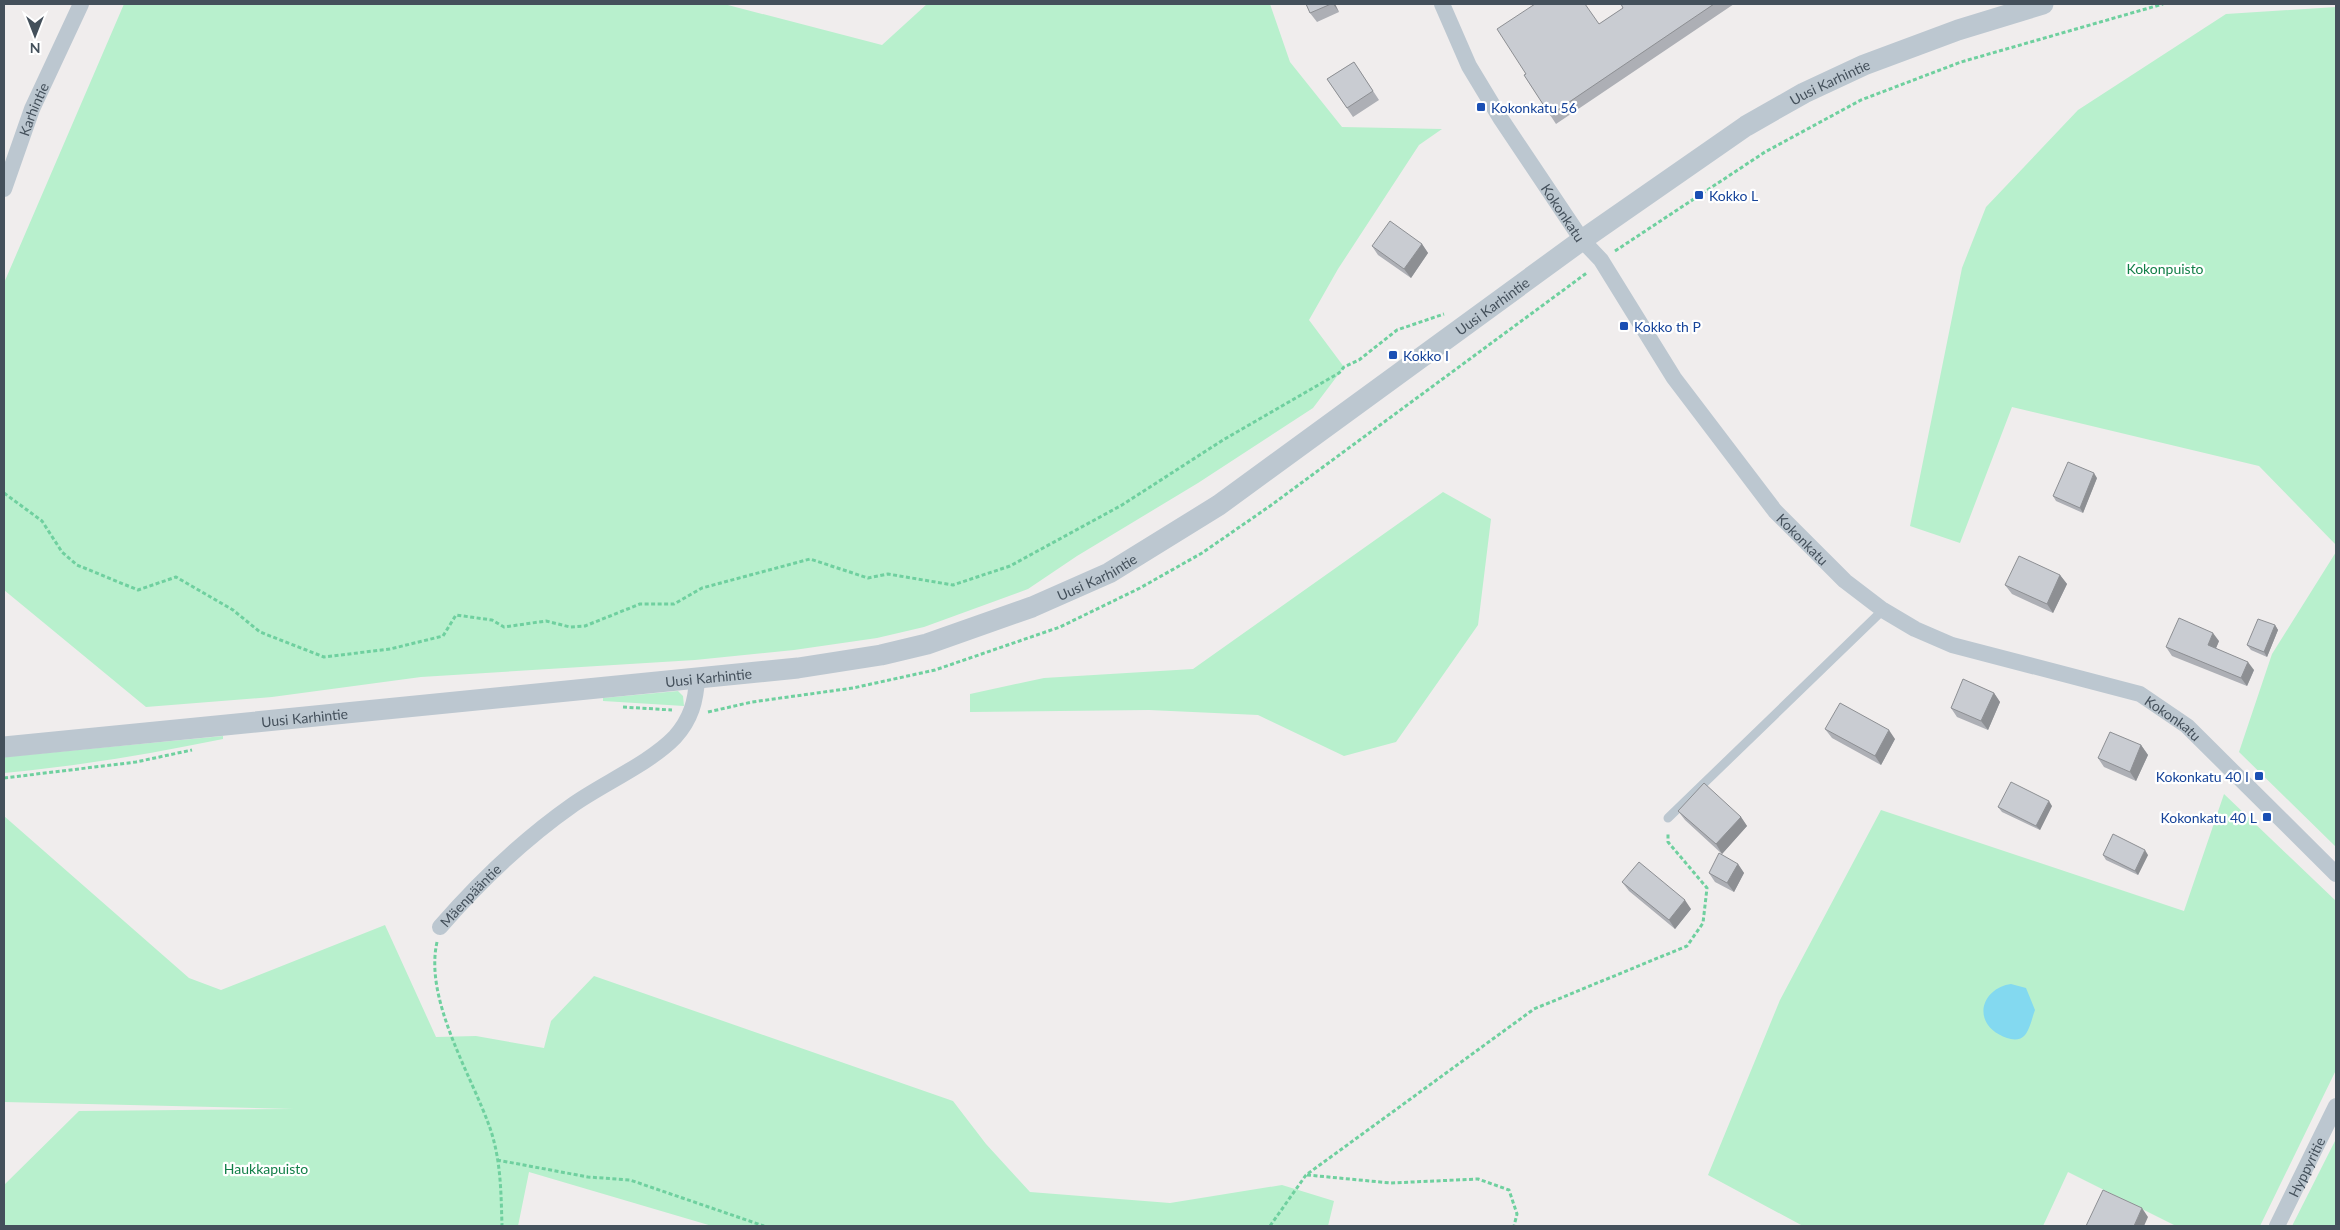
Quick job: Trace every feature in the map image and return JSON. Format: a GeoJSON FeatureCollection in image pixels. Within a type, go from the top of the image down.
{"type":"FeatureCollection","features":[{"type":"Feature","properties":{"kind":"street","name":"Karhintie"},"geometry":{"type":"LineString","coordinates":[[4,189],[32,109],[81,4]]}},
{"type":"Feature","properties":{"kind":"street","name":"Kokonkatu"},"geometry":{"type":"LineString","coordinates":[[1442,4],[1469,66],[1501,119],[1582,240],[1601,260],[1674,378],[1774,511],[1845,581],[1883,610],[1915,629],[1952,645],[2140,694],[2188,726],[2336,874]]}},
{"type":"Feature","properties":{"kind":"street","name":"Uusi Karhintie"},"geometry":{"type":"LineString","coordinates":[[4,747],[798,668],[881,655],[926,644],[1032,607],[1109,573],[1219,505],[1582,240],[1746,126],[1804,93],[1864,64],[1958,30],[2043,4]]}},
{"type":"Feature","properties":{"kind":"street","name":"Mäenpääntie"},"geometry":{"type":"LineString","coordinates":[[440,927],[473,890],[534,835],[574,804],[659,751],[675,738],[692,713],[697,678]]}},
{"type":"Feature","properties":{"kind":"street","name":"Hyppyritie"},"geometry":{"type":"LineString","coordinates":[[2277,1226],[2336,1106]]}},
{"type":"Feature","properties":{"kind":"lane"},"geometry":{"type":"LineString","coordinates":[[1668,818],[1883,610]]}},
{"type":"Feature","properties":{"kind":"path"},"geometry":{"type":"LineString","coordinates":[[613,706],[692,713],[853,688],[934,670],[1060,627],[1140,588],[1202,553],[1270,506],[1580,279],[1601,260],[1765,152],[1861,100],[1961,62],[2163,4]]}},
{"type":"Feature","properties":{"kind":"path"},"geometry":{"type":"LineString","coordinates":[[4,493],[42,521],[62,552],[77,565],[138,590],[176,577],[233,610],[260,632],[324,657],[390,649],[443,636],[456,615],[492,620],[504,627],[546,621],[570,627],[584,626],[640,604],[674,604],[702,588],[810,559],[868,578],[888,574],[953,585],[1010,566],[1113,510],[1223,440],[1339,373],[1344,367],[1359,360],[1397,330],[1448,313]]}},
{"type":"Feature","properties":{"kind":"path"},"geometry":{"type":"LineString","coordinates":[[4,778],[136,762],[194,750]]}},
{"type":"Feature","properties":{"kind":"path"},"geometry":{"type":"LineString","coordinates":[[1270,1226],[1306,1175],[1534,1009],[1687,946],[1704,923],[1707,888],[1668,842],[1668,818]]}},
{"type":"Feature","properties":{"kind":"path","name":"Mäenpääntie"},"geometry":{"type":"LineString","coordinates":[[440,927],[434,956],[436,984],[447,1026],[490,1129],[500,1174],[502,1226]]}},
{"type":"Feature","properties":{"kind":"path"},"geometry":{"type":"LineString","coordinates":[[497,1160],[588,1177],[630,1180],[764,1226]]}},
{"type":"Feature","properties":{"kind":"path"},"geometry":{"type":"LineString","coordinates":[[1306,1175],[1391,1183],[1478,1179],[1509,1190],[1517,1214],[1514,1226]]}},
{"type":"Feature","properties":{"kind":"green space"},"geometry":{"type":"Polygon","coordinates":[[[124,4],[724,4],[882,45],[927,4],[1270,4],[1290,62],[1342,127],[1442,129],[1419,145],[1338,269],[1309,320],[1344,367],[1313,408],[1198,483],[1077,556],[1028,589],[924,627],[877,638],[794,650],[695,660],[421,677],[272,697],[146,707],[4,590],[4,283],[124,4]]]}},
{"type":"Feature","properties":{"kind":"green space","name":"Kokonpuisto"},"geometry":{"type":"Polygon","coordinates":[[[2336,7],[2336,545],[2259,466],[2012,407],[1960,543],[1910,526],[1962,268],[1986,207],[2078,110],[2226,14],[2336,7]]]}},
{"type":"Feature","properties":{"kind":"green space"},"geometry":{"type":"Polygon","coordinates":[[[1443,492],[1491,519],[1478,625],[1396,742],[1344,756],[1258,715],[1149,710],[970,712],[970,694],[1044,678],[1193,669],[1443,492]]]}},
{"type":"Feature","properties":{"kind":"green space"},"geometry":{"type":"Polygon","coordinates":[[[2336,552],[2336,847],[2239,752],[2272,654],[2336,552]]]}},
{"type":"Feature","properties":{"kind":"green space"},"geometry":{"type":"Polygon","coordinates":[[[678,691],[683,696],[684,706],[603,701],[603,698],[678,691]]]}},
{"type":"Feature","properties":{"kind":"green space"},"geometry":{"type":"Polygon","coordinates":[[[223,736],[223,739],[141,755],[4,773],[4,757],[223,736]]]}},
{"type":"Feature","properties":{"kind":"green space"},"geometry":{"type":"Polygon","coordinates":[[[2224,794],[2336,901],[2336,1070],[2260,1226],[2176,1226],[2068,1172],[2043,1226],[1803,1226],[1708,1175],[1780,1000],[1881,810],[2184,911],[2224,794]]]}},
{"type":"Feature","properties":{"kind":"green space","name":"Haukkapuisto"},"geometry":{"type":"Polygon","coordinates":[[[4,816],[189,978],[221,990],[385,925],[436,1037],[476,1036],[544,1048],[551,1021],[594,976],[953,1101],[986,1144],[1030,1192],[1170,1203],[1282,1185],[1334,1201],[1328,1226],[712,1226],[529,1172],[518,1226],[4,1226],[4,1185],[79,1111],[294,1109],[4,1102],[4,816]]]}},
{"type":"Feature","properties":{"kind":"green space"},"geometry":{"type":"Polygon","coordinates":[[[2336,1139],[2336,1226],[2292,1226],[2336,1139]]]}},
{"type":"Feature","properties":{"kind":"water"},"geometry":{"type":"Polygon","coordinates":[[[2011,984],[2026,988],[2035,1010],[2027,1033],[2021,1038],[2016,1039],[2005,1038],[1991,1028],[1984,1018],[1983,1011],[1987,998],[1992,993],[2011,984]]]}},
{"type":"Feature","properties":{"kind":"building"},"geometry":{"type":"Polygon","coordinates":[[[1306,4],[1331,4],[1310,13],[1306,4]]]}},
{"type":"Feature","properties":{"kind":"building"},"geometry":{"type":"Polygon","coordinates":[[[1535,4],[1585,4],[1599,24],[1623,8],[1621,4],[1714,4],[1550,115],[1497,29],[1535,4]]]}},
{"type":"Feature","properties":{"kind":"building"},"geometry":{"type":"Polygon","coordinates":[[[1354,62],[1373,91],[1347,108],[1327,79],[1354,62]]]}},
{"type":"Feature","properties":{"kind":"building"},"geometry":{"type":"Polygon","coordinates":[[[1390,221],[1422,244],[1404,269],[1372,246],[1390,221]]]}},
{"type":"Feature","properties":{"kind":"building"},"geometry":{"type":"Polygon","coordinates":[[[2068,462],[2094,473],[2080,508],[2053,496],[2068,462]]]}},
{"type":"Feature","properties":{"kind":"building"},"geometry":{"type":"Polygon","coordinates":[[[2019,556],[2060,575],[2047,604],[2005,585],[2019,556]]]}},
{"type":"Feature","properties":{"kind":"building"},"geometry":{"type":"Polygon","coordinates":[[[2179,618],[2213,633],[2208,645],[2248,662],[2241,678],[2166,647],[2179,618]]]}},
{"type":"Feature","properties":{"kind":"building"},"geometry":{"type":"Polygon","coordinates":[[[2258,619],[2275,625],[2264,652],[2247,645],[2258,619]]]}},
{"type":"Feature","properties":{"kind":"building"},"geometry":{"type":"Polygon","coordinates":[[[1963,679],[1994,693],[1981,721],[1951,708],[1963,679]]]}},
{"type":"Feature","properties":{"kind":"building"},"geometry":{"type":"Polygon","coordinates":[[[1840,703],[1889,730],[1875,756],[1825,729],[1840,703]]]}},
{"type":"Feature","properties":{"kind":"building"},"geometry":{"type":"Polygon","coordinates":[[[2110,732],[2141,745],[2130,772],[2098,758],[2110,732]]]}},
{"type":"Feature","properties":{"kind":"building"},"geometry":{"type":"Polygon","coordinates":[[[2011,782],[2049,801],[2036,826],[1998,807],[2011,782]]]}},
{"type":"Feature","properties":{"kind":"building"},"geometry":{"type":"Polygon","coordinates":[[[1704,783],[1741,817],[1716,844],[1678,811],[1704,783]]]}},
{"type":"Feature","properties":{"kind":"building"},"geometry":{"type":"Polygon","coordinates":[[[2113,834],[2145,850],[2135,871],[2103,855],[2113,834]]]}},
{"type":"Feature","properties":{"kind":"building"},"geometry":{"type":"Polygon","coordinates":[[[1719,853],[1738,864],[1727,883],[1709,873],[1719,853]]]}},
{"type":"Feature","properties":{"kind":"building"},"geometry":{"type":"Polygon","coordinates":[[[1639,862],[1685,900],[1669,920],[1622,882],[1639,862]]]}},
{"type":"Feature","properties":{"kind":"building"},"geometry":{"type":"Polygon","coordinates":[[[2103,1190],[2142,1208],[2134,1226],[2086,1226],[2103,1190]]]}},
{"type":"Feature","properties":{"kind":"place","name":"Kokonkatu 56"},"geometry":{"type":"Point","coordinates":[1481,107]}},
{"type":"Feature","properties":{"kind":"place","name":"Kokko L"},"geometry":{"type":"Point","coordinates":[1699,195]}},
{"type":"Feature","properties":{"kind":"place","name":"Kokko th P"},"geometry":{"type":"Point","coordinates":[1624,326]}},
{"type":"Feature","properties":{"kind":"place","name":"Kokko I"},"geometry":{"type":"Point","coordinates":[1393,355]}},
{"type":"Feature","properties":{"kind":"place","name":"Kokonkatu 40 I"},"geometry":{"type":"Point","coordinates":[2259,776]}},
{"type":"Feature","properties":{"kind":"place","name":"Kokonkatu 40 L"},"geometry":{"type":"Point","coordinates":[2267,817]}}]}
